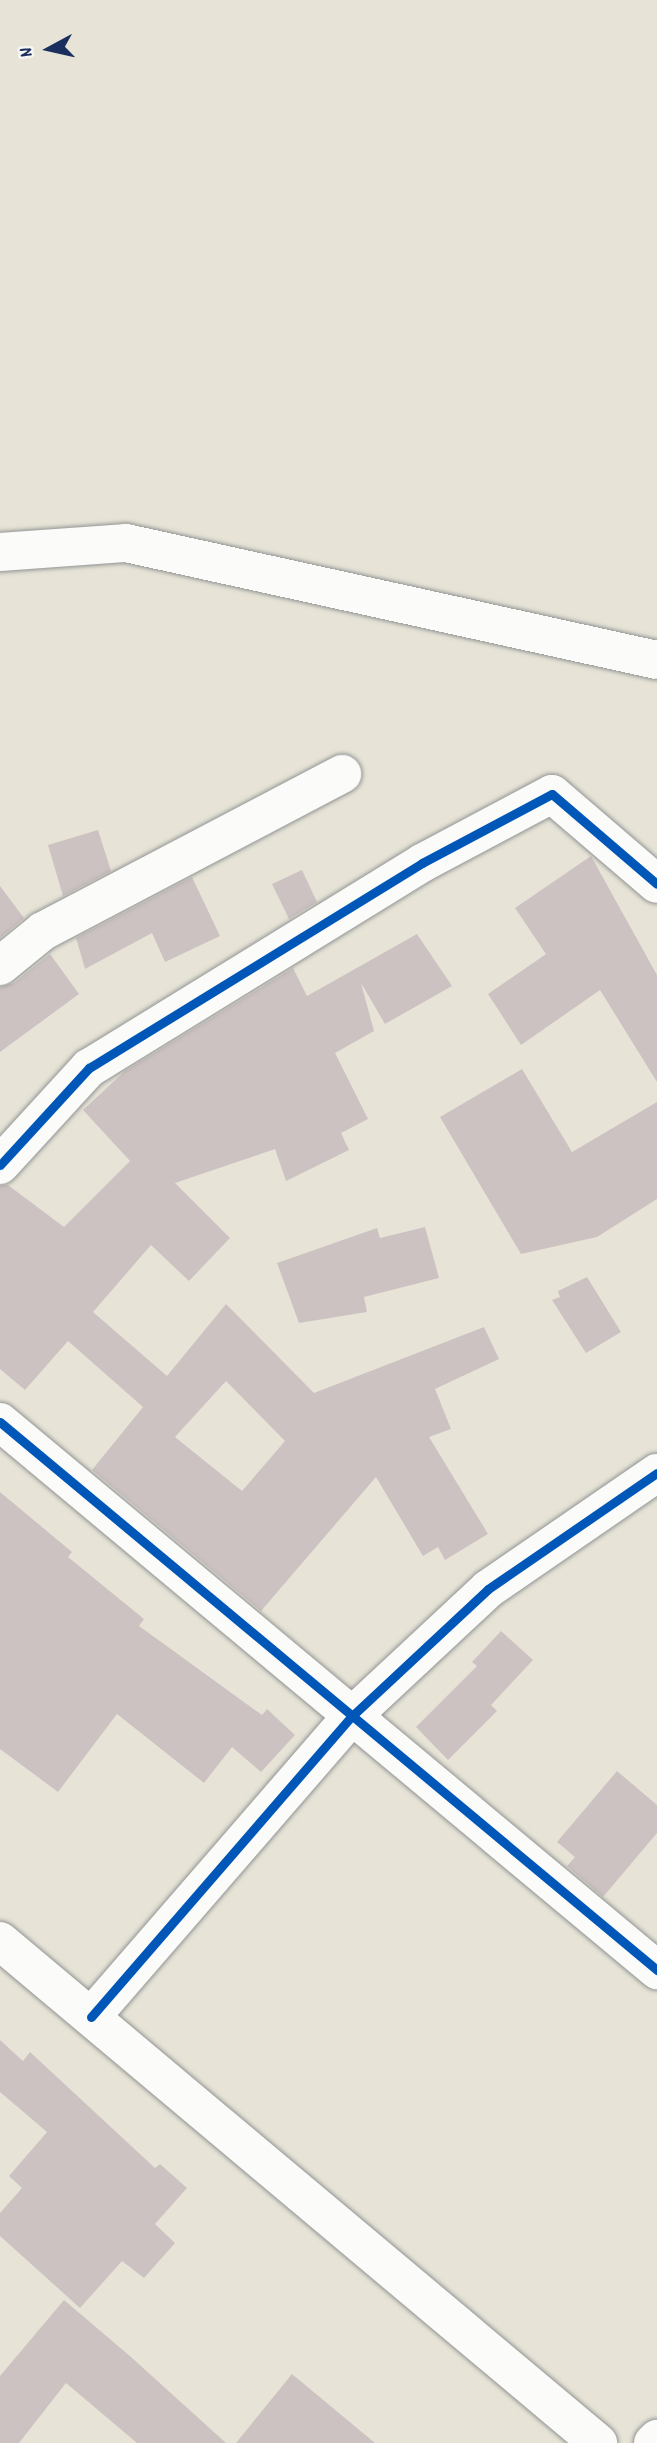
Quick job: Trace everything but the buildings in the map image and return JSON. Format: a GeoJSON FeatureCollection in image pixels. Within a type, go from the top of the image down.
{"type":"FeatureCollection","features":[{"type":"Feature","properties":{"kind":"street"},"geometry":{"type":"LineString","coordinates":[[0,552],[125,543],[657,660]]}},
{"type":"Feature","properties":{"kind":"street"},"geometry":{"type":"LineString","coordinates":[[0,966],[43,931],[342,774]]}},
{"type":"Feature","properties":{"kind":"street"},"geometry":{"type":"LineString","coordinates":[[0,1165],[89,1068],[422,863],[552,794],[657,884]]}},
{"type":"Feature","properties":{"kind":"street"},"geometry":{"type":"LineString","coordinates":[[0,1422],[657,1970]]}},
{"type":"Feature","properties":{"kind":"street"},"geometry":{"type":"LineString","coordinates":[[91,2017],[352,1716],[488,1590],[657,1473]]}},
{"type":"Feature","properties":{"kind":"street"},"geometry":{"type":"LineString","coordinates":[[0,1941],[598,2443]]}},
{"type":"Feature","properties":{"kind":"street"},"geometry":{"type":"LineString","coordinates":[[653,2443],[657,2439]]}},
{"type":"Feature","properties":{"kind":"cycle path"},"geometry":{"type":"LineString","coordinates":[[0,1165],[89,1068],[422,863],[552,794],[657,884]]}},
{"type":"Feature","properties":{"kind":"cycle path"},"geometry":{"type":"LineString","coordinates":[[0,1422],[657,1970]]}},
{"type":"Feature","properties":{"kind":"cycle path"},"geometry":{"type":"LineString","coordinates":[[91,2017],[352,1716],[488,1589],[657,1473]]}}]}
